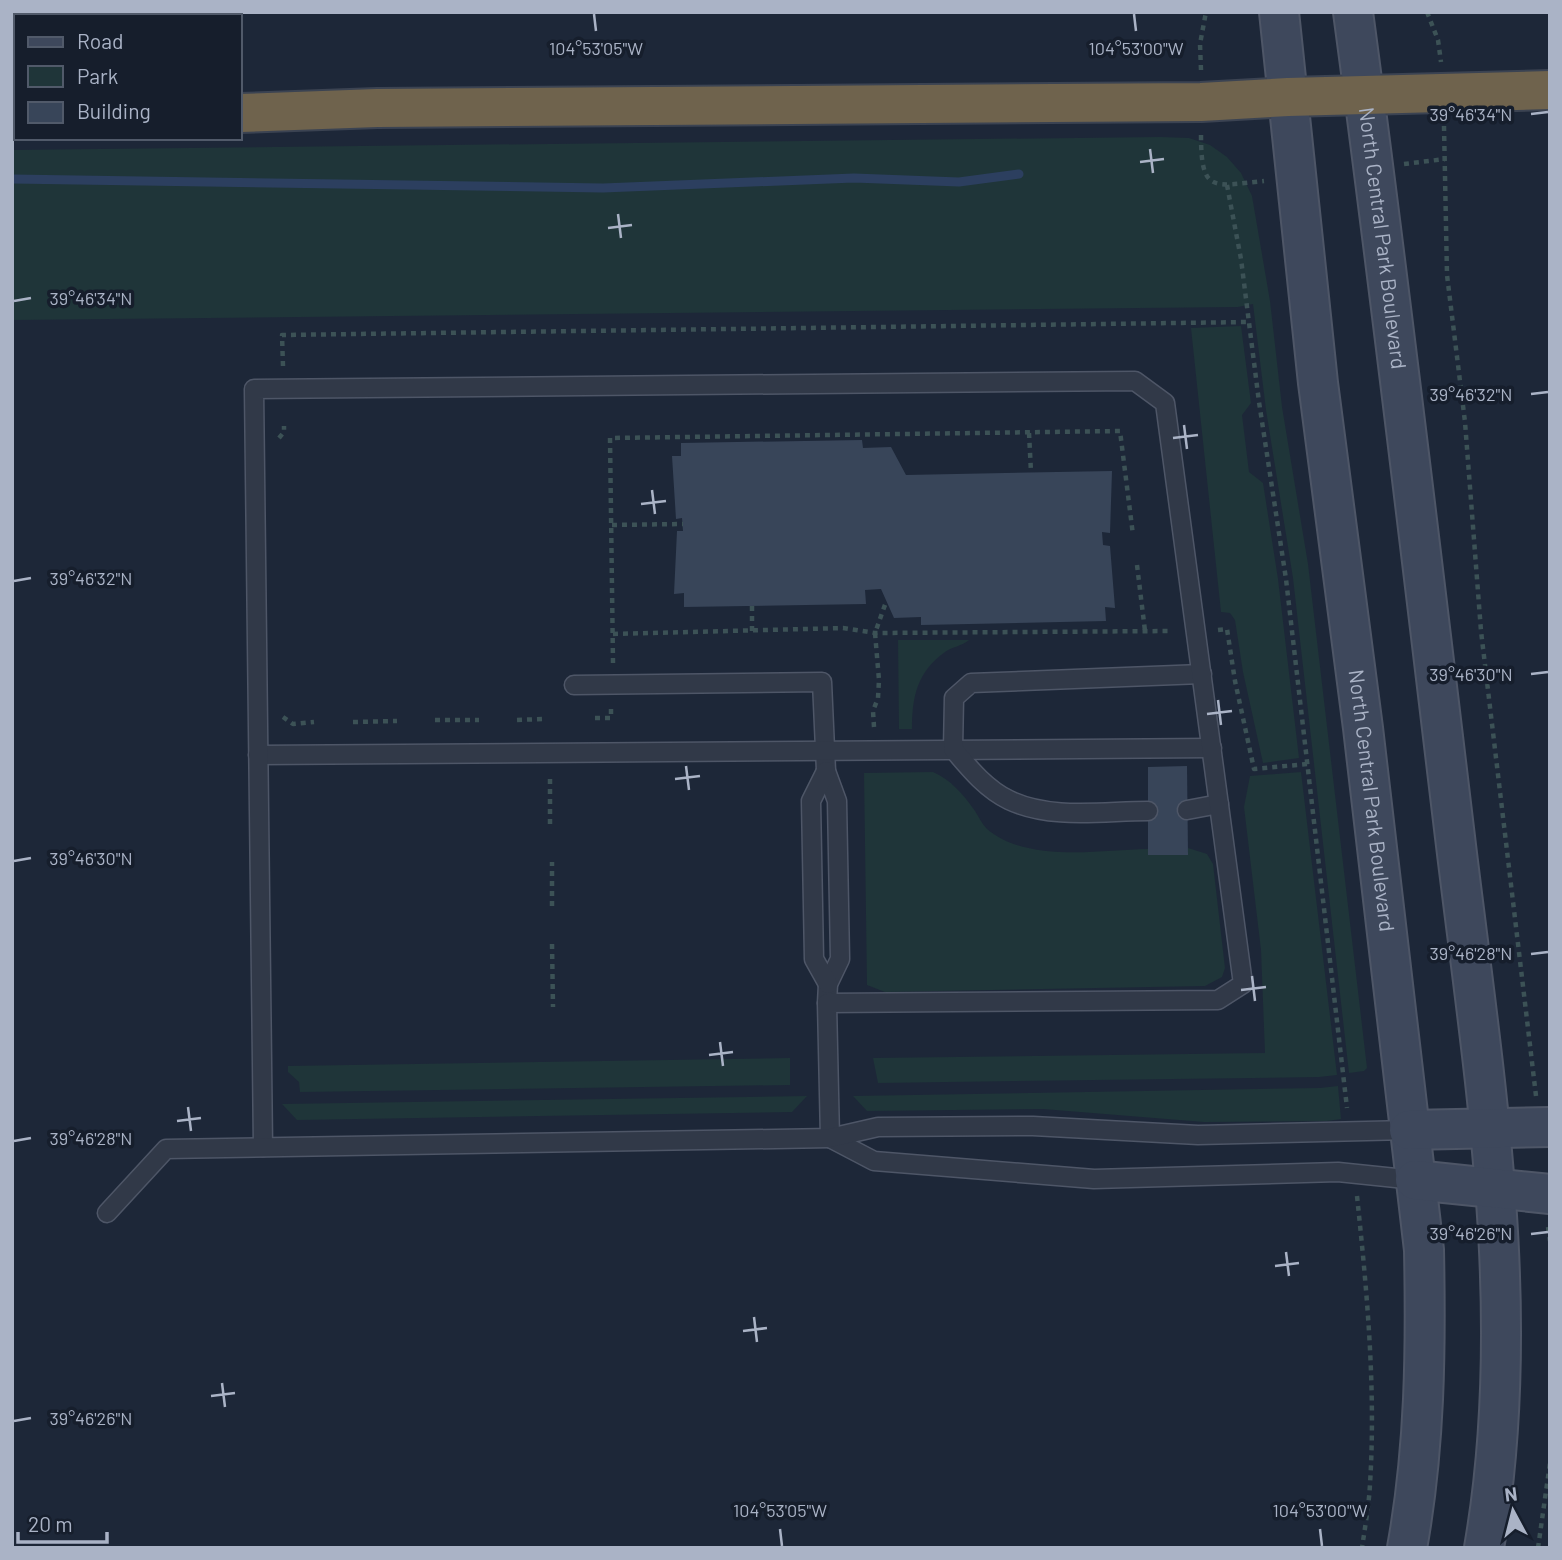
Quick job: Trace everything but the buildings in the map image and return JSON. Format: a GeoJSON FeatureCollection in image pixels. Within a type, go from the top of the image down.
{"type":"FeatureCollection","features":[{"type":"Feature","properties":{"kind":"highway"},"geometry":{"type":"LineString","coordinates":[[242,113],[377,108],[1201,102],[1550,90]]}},
{"type":"Feature","properties":{"kind":"main road","name":"North Central Park Boulevard"},"geometry":{"type":"LineString","coordinates":[[1279,12],[1319,396],[1363,728],[1424,1250],[1426,1331],[1420,1461],[1407,1548]]}},
{"type":"Feature","properties":{"kind":"main road","name":"North Central Park Boulevard"},"geometry":{"type":"LineString","coordinates":[[1353,12],[1489,1128],[1499,1246],[1501,1401],[1495,1476],[1484,1548]]}},
{"type":"Feature","properties":{"kind":"main road"},"geometry":{"type":"LineString","coordinates":[[1409,1130],[1550,1127]]}},
{"type":"Feature","properties":{"kind":"main road"},"geometry":{"type":"LineString","coordinates":[[1415,1181],[1493,1188],[1549,1211]]}},
{"type":"Feature","properties":{"kind":"lane"},"geometry":{"type":"LineString","coordinates":[[263,1147],[254,389],[1135,381],[1165,403],[1243,984],[1218,1000],[827,1003]]}},
{"type":"Feature","properties":{"kind":"lane"},"geometry":{"type":"LineString","coordinates":[[1148,811],[1045,812],[1008,800],[978,778],[953,749],[954,698],[971,683],[1202,674]]}},
{"type":"Feature","properties":{"kind":"lane"},"geometry":{"type":"LineString","coordinates":[[574,685],[822,682],[826,771],[837,801],[840,959],[828,984],[830,1138]]}},
{"type":"Feature","properties":{"kind":"lane"},"geometry":{"type":"LineString","coordinates":[[258,755],[1212,748]]}},
{"type":"Feature","properties":{"kind":"lane"},"geometry":{"type":"LineString","coordinates":[[826,771],[811,801],[814,959],[828,984]]}},
{"type":"Feature","properties":{"kind":"lane"},"geometry":{"type":"LineString","coordinates":[[1187,810],[1219,804]]}},
{"type":"Feature","properties":{"kind":"lane"},"geometry":{"type":"LineString","coordinates":[[107,1213],[166,1149],[830,1138],[878,1127],[1033,1126],[1198,1135],[1409,1130]]}},
{"type":"Feature","properties":{"kind":"lane"},"geometry":{"type":"LineString","coordinates":[[830,1138],[874,1161],[1094,1179],[1338,1172],[1415,1181]]}},
{"type":"Feature","properties":{"kind":"path"},"geometry":{"type":"LineString","coordinates":[[1201,67],[1200,44],[1206,12]]}},
{"type":"Feature","properties":{"kind":"path"},"geometry":{"type":"LineString","coordinates":[[1427,12],[1438,40],[1442,67]]}},
{"type":"Feature","properties":{"kind":"path"},"geometry":{"type":"LineString","coordinates":[[1444,138],[1447,275],[1465,422],[1481,631],[1534,1077]]}},
{"type":"Feature","properties":{"kind":"path"},"geometry":{"type":"LineString","coordinates":[[1201,141],[1201,160],[1206,177],[1213,183],[1246,183]]}},
{"type":"Feature","properties":{"kind":"path"},"geometry":{"type":"LineString","coordinates":[[1427,161],[1445,159]]}},
{"type":"Feature","properties":{"kind":"path"},"geometry":{"type":"LineString","coordinates":[[1227,185],[1241,259],[1267,464],[1286,579],[1348,1112]]}},
{"type":"Feature","properties":{"kind":"path"},"geometry":{"type":"LineString","coordinates":[[283,370],[282,335],[1249,322]]}},
{"type":"Feature","properties":{"kind":"path"},"geometry":{"type":"LineString","coordinates":[[613,667],[610,438],[1120,431],[1133,535]]}},
{"type":"Feature","properties":{"kind":"path"},"geometry":{"type":"LineString","coordinates":[[1029,433],[1031,472]]}},
{"type":"Feature","properties":{"kind":"path"},"geometry":{"type":"LineString","coordinates":[[612,525],[683,524]]}},
{"type":"Feature","properties":{"kind":"path"},"geometry":{"type":"LineString","coordinates":[[1137,565],[1145,631]]}},
{"type":"Feature","properties":{"kind":"path"},"geometry":{"type":"LineString","coordinates":[[874,727],[873,711],[878,698],[879,680],[875,633],[886,602]]}},
{"type":"Feature","properties":{"kind":"path"},"geometry":{"type":"LineString","coordinates":[[752,606],[752,631]]}},
{"type":"Feature","properties":{"kind":"path"},"geometry":{"type":"LineString","coordinates":[[613,634],[843,628],[875,633],[1172,631]]}},
{"type":"Feature","properties":{"kind":"path"},"geometry":{"type":"LineString","coordinates":[[1218,630],[1227,629],[1254,769],[1307,764]]}},
{"type":"Feature","properties":{"kind":"path"},"geometry":{"type":"LineString","coordinates":[[595,718],[611,718],[611,706]]}},
{"type":"Feature","properties":{"kind":"path"},"geometry":{"type":"LineString","coordinates":[[532,719],[533,730]]}},
{"type":"Feature","properties":{"kind":"path"},"geometry":{"type":"LineString","coordinates":[[517,720],[543,719]]}},
{"type":"Feature","properties":{"kind":"path"},"geometry":{"type":"LineString","coordinates":[[435,720],[479,720]]}},
{"type":"Feature","properties":{"kind":"path"},"geometry":{"type":"LineString","coordinates":[[353,722],[397,721]]}},
{"type":"Feature","properties":{"kind":"path"},"geometry":{"type":"LineString","coordinates":[[550,779],[550,824]]}},
{"type":"Feature","properties":{"kind":"path"},"geometry":{"type":"LineString","coordinates":[[552,862],[552,906]]}},
{"type":"Feature","properties":{"kind":"path"},"geometry":{"type":"LineString","coordinates":[[552,944],[554,1007]]}},
{"type":"Feature","properties":{"kind":"path"},"geometry":{"type":"LineString","coordinates":[[1358,1200],[1369,1338],[1372,1425],[1370,1486],[1362,1548]]}},
{"type":"Feature","properties":{"kind":"path"},"geometry":{"type":"LineString","coordinates":[[1549,1211],[1550,1241]]}},
{"type":"Feature","properties":{"kind":"path"},"geometry":{"type":"LineString","coordinates":[[1538,1548],[1550,1463]]}},
{"type":"Feature","properties":{"kind":"green space"},"geometry":{"type":"Polygon","coordinates":[[[1189,138],[1210,145],[1227,157],[1241,173],[1252,196],[1308,564],[1367,1068],[1364,1071],[1349,1073],[1293,578],[1266,410],[1253,304],[1238,307],[12,320],[12,150],[1189,138]]]}},
{"type":"Feature","properties":{"kind":"green space"},"geometry":{"type":"Polygon","coordinates":[[[1241,326],[1251,403],[1242,415],[1249,472],[1263,483],[1278,579],[1299,758],[1263,763],[1243,672],[1235,620],[1230,613],[1221,612],[1191,328],[1241,326]]]}},
{"type":"Feature","properties":{"kind":"green space"},"geometry":{"type":"Polygon","coordinates":[[[898,640],[969,640],[945,652],[922,677],[913,706],[912,729],[899,729],[898,640]]]}},
{"type":"Feature","properties":{"kind":"green space"},"geometry":{"type":"Polygon","coordinates":[[[933,772],[961,793],[987,829],[1003,840],[1022,847],[1064,852],[1148,849],[1149,855],[1187,855],[1188,848],[1207,854],[1213,864],[1225,968],[1222,977],[1205,986],[885,992],[867,985],[864,773],[933,772]]]}},
{"type":"Feature","properties":{"kind":"green space"},"geometry":{"type":"Polygon","coordinates":[[[1301,772],[1337,1075],[878,1083],[873,1058],[1265,1053],[1261,950],[1244,807],[1250,776],[1301,772]]]}},
{"type":"Feature","properties":{"kind":"green space"},"geometry":{"type":"Polygon","coordinates":[[[790,1058],[790,1085],[300,1092],[299,1082],[288,1072],[288,1066],[790,1058]]]}},
{"type":"Feature","properties":{"kind":"green space"},"geometry":{"type":"Polygon","coordinates":[[[1338,1086],[1341,1119],[1327,1121],[1204,1122],[1043,1109],[867,1111],[853,1096],[1320,1088],[1338,1086]]]}},
{"type":"Feature","properties":{"kind":"green space"},"geometry":{"type":"Polygon","coordinates":[[[807,1096],[792,1112],[297,1120],[282,1104],[807,1096]]]}},
{"type":"Feature","properties":{"kind":"waterway"},"geometry":{"type":"LineString","coordinates":[[12,179],[603,188],[854,178],[959,182],[1019,174]]}}]}
